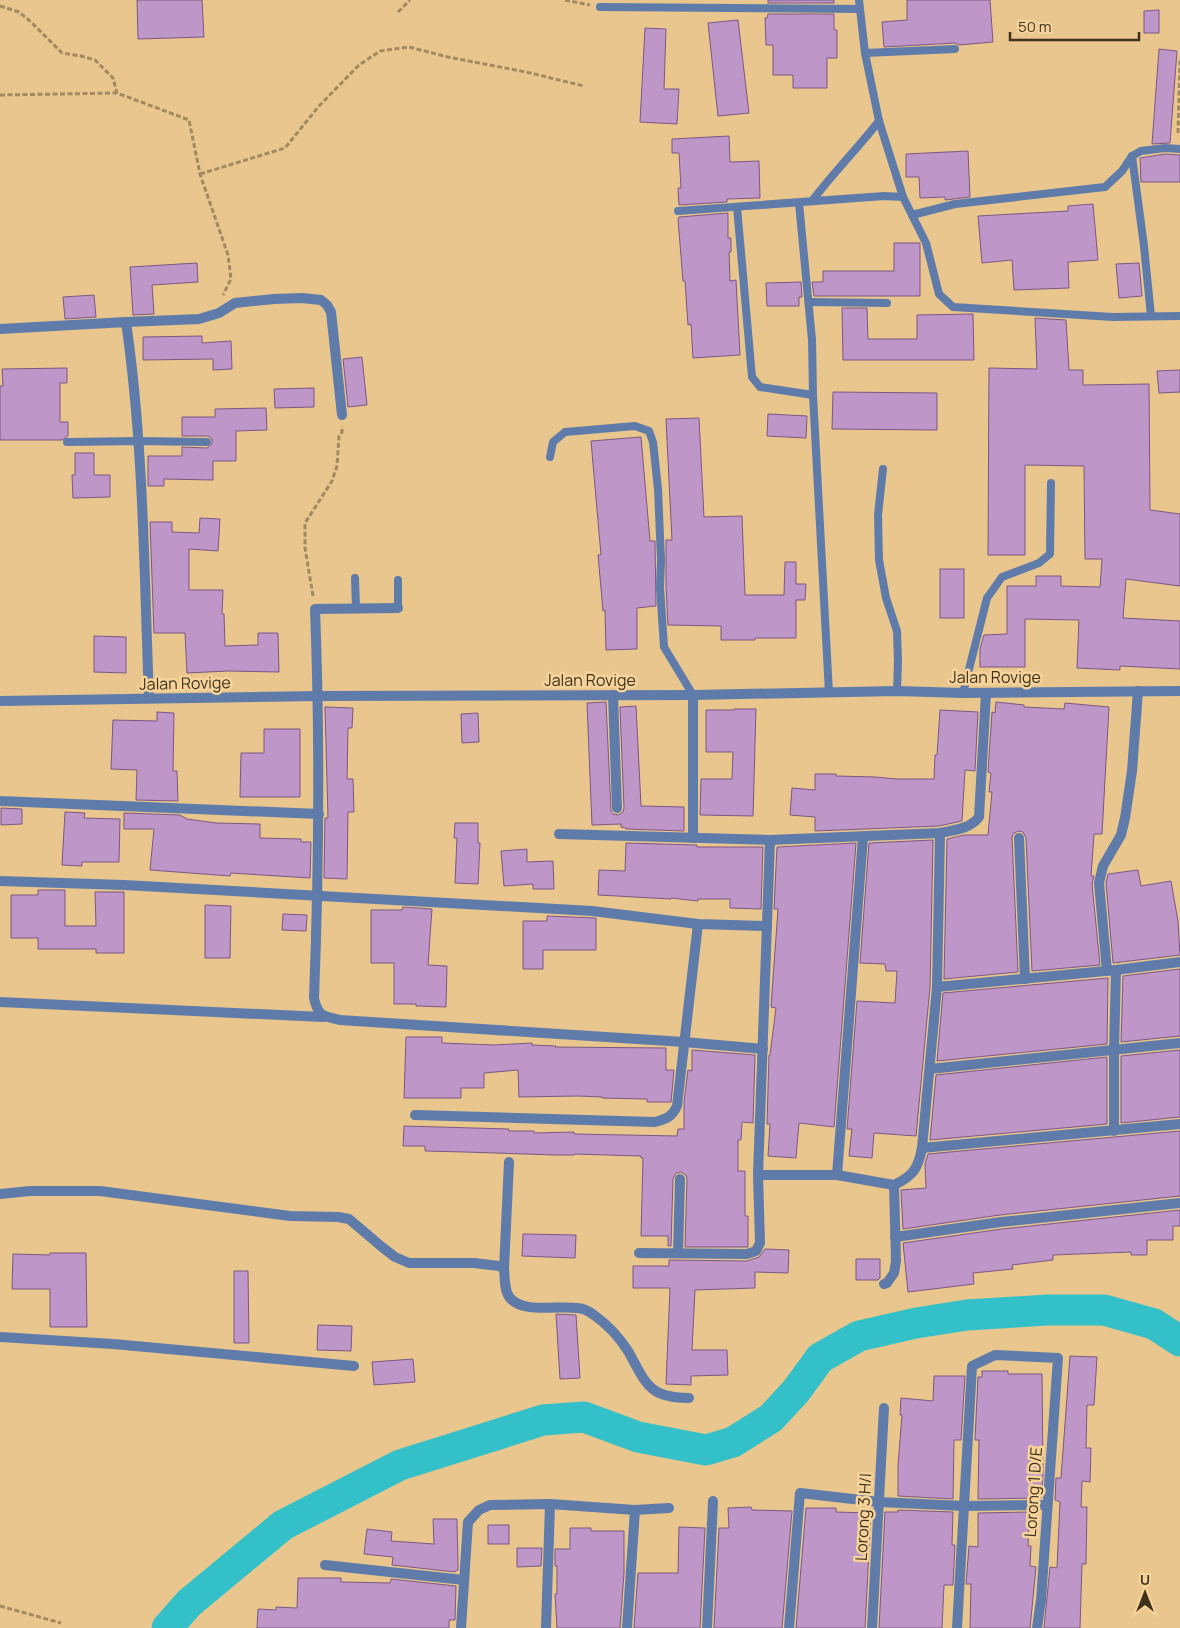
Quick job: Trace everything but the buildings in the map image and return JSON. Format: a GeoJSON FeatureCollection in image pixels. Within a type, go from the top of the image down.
{"type":"FeatureCollection","features":[{"type":"Feature","properties":{"kind":"street"},"geometry":{"type":"LineString","coordinates":[[0,329],[199,319],[220,313],[235,303],[302,298],[322,300],[332,312],[342,415]]}},
{"type":"Feature","properties":{"kind":"street"},"geometry":{"type":"LineString","coordinates":[[126,322],[132,364],[142,497],[149,698]]}},
{"type":"Feature","properties":{"kind":"street"},"geometry":{"type":"LineString","coordinates":[[324,1017],[317,1010],[314,998],[319,814],[316,609],[398,608]]}},
{"type":"Feature","properties":{"kind":"street","name":"Jalan Rovige"},"geometry":{"type":"LineString","coordinates":[[0,701],[318,696],[693,695],[897,691],[963,693],[1180,691]]}},
{"type":"Feature","properties":{"kind":"street"},"geometry":{"type":"LineString","coordinates":[[1114,1130],[1112,970],[1099,883],[1103,866],[1121,835],[1125,818],[1132,771],[1138,691]]}},
{"type":"Feature","properties":{"kind":"street"},"geometry":{"type":"LineString","coordinates":[[559,834],[770,840],[940,833],[964,828],[974,823],[979,817],[986,692]]}},
{"type":"Feature","properties":{"kind":"street"},"geometry":{"type":"LineString","coordinates":[[613,695],[617,808]]}},
{"type":"Feature","properties":{"kind":"street"},"geometry":{"type":"LineString","coordinates":[[693,695],[693,838]]}},
{"type":"Feature","properties":{"kind":"street"},"geometry":{"type":"LineString","coordinates":[[0,801],[319,814]]}},
{"type":"Feature","properties":{"kind":"street"},"geometry":{"type":"LineString","coordinates":[[758,1176],[837,1176],[894,1185],[914,1173],[920,1161],[922,1148],[930,1069],[936,986],[940,833]]}},
{"type":"Feature","properties":{"kind":"street"},"geometry":{"type":"LineString","coordinates":[[837,1176],[863,837]]}},
{"type":"Feature","properties":{"kind":"street"},"geometry":{"type":"LineString","coordinates":[[1019,838],[1025,978]]}},
{"type":"Feature","properties":{"kind":"street"},"geometry":{"type":"LineString","coordinates":[[639,1253],[747,1254],[756,1251],[760,1243],[758,1176],[770,840]]}},
{"type":"Feature","properties":{"kind":"street"},"geometry":{"type":"LineString","coordinates":[[0,881],[124,885],[592,911],[698,924],[767,926]]}},
{"type":"Feature","properties":{"kind":"street"},"geometry":{"type":"LineString","coordinates":[[415,1115],[655,1122],[667,1119],[674,1113],[677,1106],[698,924]]}},
{"type":"Feature","properties":{"kind":"street"},"geometry":{"type":"LineString","coordinates":[[936,986],[1180,962]]}},
{"type":"Feature","properties":{"kind":"street"},"geometry":{"type":"LineString","coordinates":[[0,1002],[324,1017],[340,1020],[684,1042],[763,1049]]}},
{"type":"Feature","properties":{"kind":"street"},"geometry":{"type":"LineString","coordinates":[[930,1069],[1180,1044]]}},
{"type":"Feature","properties":{"kind":"street"},"geometry":{"type":"LineString","coordinates":[[922,1148],[1180,1124]]}},
{"type":"Feature","properties":{"kind":"street"},"geometry":{"type":"LineString","coordinates":[[509,1162],[504,1269],[506,1290],[510,1299],[520,1305],[536,1308],[578,1308],[592,1314],[609,1326],[627,1349],[645,1383],[656,1392],[672,1398],[689,1398]]}},
{"type":"Feature","properties":{"kind":"street"},"geometry":{"type":"LineString","coordinates":[[678,1252],[680,1179]]}},
{"type":"Feature","properties":{"kind":"street"},"geometry":{"type":"LineString","coordinates":[[884,1284],[887,1283],[894,1273],[894,1185]]}},
{"type":"Feature","properties":{"kind":"street"},"geometry":{"type":"LineString","coordinates":[[0,1194],[30,1191],[100,1191],[290,1216],[338,1217],[349,1219],[382,1248],[395,1257],[409,1263],[474,1263],[499,1266],[504,1269]]}},
{"type":"Feature","properties":{"kind":"street"},"geometry":{"type":"LineString","coordinates":[[895,1237],[1001,1222],[1180,1202]]}},
{"type":"Feature","properties":{"kind":"street"},"geometry":{"type":"LineString","coordinates":[[0,1337],[113,1344],[354,1366]]}},
{"type":"Feature","properties":{"kind":"street","name":"Lorong 1 D/E"},"geometry":{"type":"LineString","coordinates":[[964,1506],[972,1366],[995,1355],[1058,1358],[1041,1600],[1037,1628]]}},
{"type":"Feature","properties":{"kind":"street","name":"Lorong 3 H/I"},"geometry":{"type":"LineString","coordinates":[[872,1628],[884,1408]]}},
{"type":"Feature","properties":{"kind":"street"},"geometry":{"type":"LineString","coordinates":[[789,1628],[800,1493],[879,1502],[964,1506],[1047,1505]]}},
{"type":"Feature","properties":{"kind":"street"},"geometry":{"type":"LineString","coordinates":[[707,1628],[713,1501]]}},
{"type":"Feature","properties":{"kind":"street"},"geometry":{"type":"LineString","coordinates":[[546,1628],[550,1504]]}},
{"type":"Feature","properties":{"kind":"street"},"geometry":{"type":"LineString","coordinates":[[462,1628],[468,1522],[472,1516],[490,1505],[550,1504],[635,1510],[669,1508]]}},
{"type":"Feature","properties":{"kind":"street"},"geometry":{"type":"LineString","coordinates":[[956,1628],[964,1506]]}},
{"type":"Feature","properties":{"kind":"street"},"geometry":{"type":"LineString","coordinates":[[627,1628],[635,1510]]}},
{"type":"Feature","properties":{"kind":"street"},"geometry":{"type":"LineString","coordinates":[[325,1565],[464,1580]]}},
{"type":"Feature","properties":{"kind":"lane"},"geometry":{"type":"LineString","coordinates":[[859,0],[865,52],[879,121],[903,197],[926,243],[939,294],[953,307],[1113,317],[1180,316]]}},
{"type":"Feature","properties":{"kind":"lane"},"geometry":{"type":"LineString","coordinates":[[600,7],[860,9]]}},
{"type":"Feature","properties":{"kind":"lane"},"geometry":{"type":"LineString","coordinates":[[865,52],[955,49]]}},
{"type":"Feature","properties":{"kind":"lane"},"geometry":{"type":"LineString","coordinates":[[812,201],[830,176],[857,150],[879,121]]}},
{"type":"Feature","properties":{"kind":"lane"},"geometry":{"type":"LineString","coordinates":[[912,215],[955,204],[1105,187],[1122,171],[1132,156],[1141,151],[1165,148],[1180,149]]}},
{"type":"Feature","properties":{"kind":"lane"},"geometry":{"type":"LineString","coordinates":[[1132,156],[1151,316]]}},
{"type":"Feature","properties":{"kind":"lane"},"geometry":{"type":"LineString","coordinates":[[678,211],[884,196],[903,197]]}},
{"type":"Feature","properties":{"kind":"lane"},"geometry":{"type":"LineString","coordinates":[[799,203],[812,340],[828,692]]}},
{"type":"Feature","properties":{"kind":"lane"},"geometry":{"type":"LineString","coordinates":[[737,207],[752,377],[760,388],[813,395]]}},
{"type":"Feature","properties":{"kind":"lane"},"geometry":{"type":"LineString","coordinates":[[809,302],[887,303]]}},
{"type":"Feature","properties":{"kind":"lane"},"geometry":{"type":"LineString","coordinates":[[550,457],[553,442],[565,432],[635,426],[649,431],[654,442],[658,488],[661,560],[660,587],[664,647],[693,695]]}},
{"type":"Feature","properties":{"kind":"lane"},"geometry":{"type":"LineString","coordinates":[[67,442],[207,442]]}},
{"type":"Feature","properties":{"kind":"lane"},"geometry":{"type":"LineString","coordinates":[[883,470],[878,515],[879,560],[886,598],[897,631],[897,691]]}},
{"type":"Feature","properties":{"kind":"lane"},"geometry":{"type":"LineString","coordinates":[[963,693],[987,598],[1002,577],[1039,563],[1050,554],[1051,483]]}},
{"type":"Feature","properties":{"kind":"lane"},"geometry":{"type":"LineString","coordinates":[[355,578],[356,608]]}},
{"type":"Feature","properties":{"kind":"lane"},"geometry":{"type":"LineString","coordinates":[[398,580],[398,608]]}},
{"type":"Feature","properties":{"kind":"path"},"geometry":{"type":"LineString","coordinates":[[398,12],[410,0]]}},
{"type":"Feature","properties":{"kind":"path"},"geometry":{"type":"LineString","coordinates":[[565,0],[600,7]]}},
{"type":"Feature","properties":{"kind":"path"},"geometry":{"type":"LineString","coordinates":[[0,6],[19,12],[62,53],[96,60],[113,78],[118,93]]}},
{"type":"Feature","properties":{"kind":"path"},"geometry":{"type":"LineString","coordinates":[[200,174],[284,148],[319,106],[359,65],[380,51],[408,47],[584,86]]}},
{"type":"Feature","properties":{"kind":"path"},"geometry":{"type":"LineString","coordinates":[[1178,132],[1180,60]]}},
{"type":"Feature","properties":{"kind":"path"},"geometry":{"type":"LineString","coordinates":[[0,95],[118,93],[188,120],[200,174],[228,255],[231,279],[220,300],[220,313]]}},
{"type":"Feature","properties":{"kind":"path"},"geometry":{"type":"LineString","coordinates":[[316,609],[304,548],[304,523],[332,481],[337,466],[339,436],[342,432],[342,415]]}},
{"type":"Feature","properties":{"kind":"path"},"geometry":{"type":"LineString","coordinates":[[0,1606],[61,1623]]}},
{"type":"Feature","properties":{"kind":"waterway"},"geometry":{"type":"LineString","coordinates":[[167,1628],[189,1603],[283,1525],[400,1465],[543,1420],[584,1417],[638,1437],[706,1450],[733,1442],[771,1418],[796,1391],[820,1358],[859,1336],[916,1323],[967,1315],[1048,1310],[1104,1310],[1154,1324],[1180,1341]]}}]}
